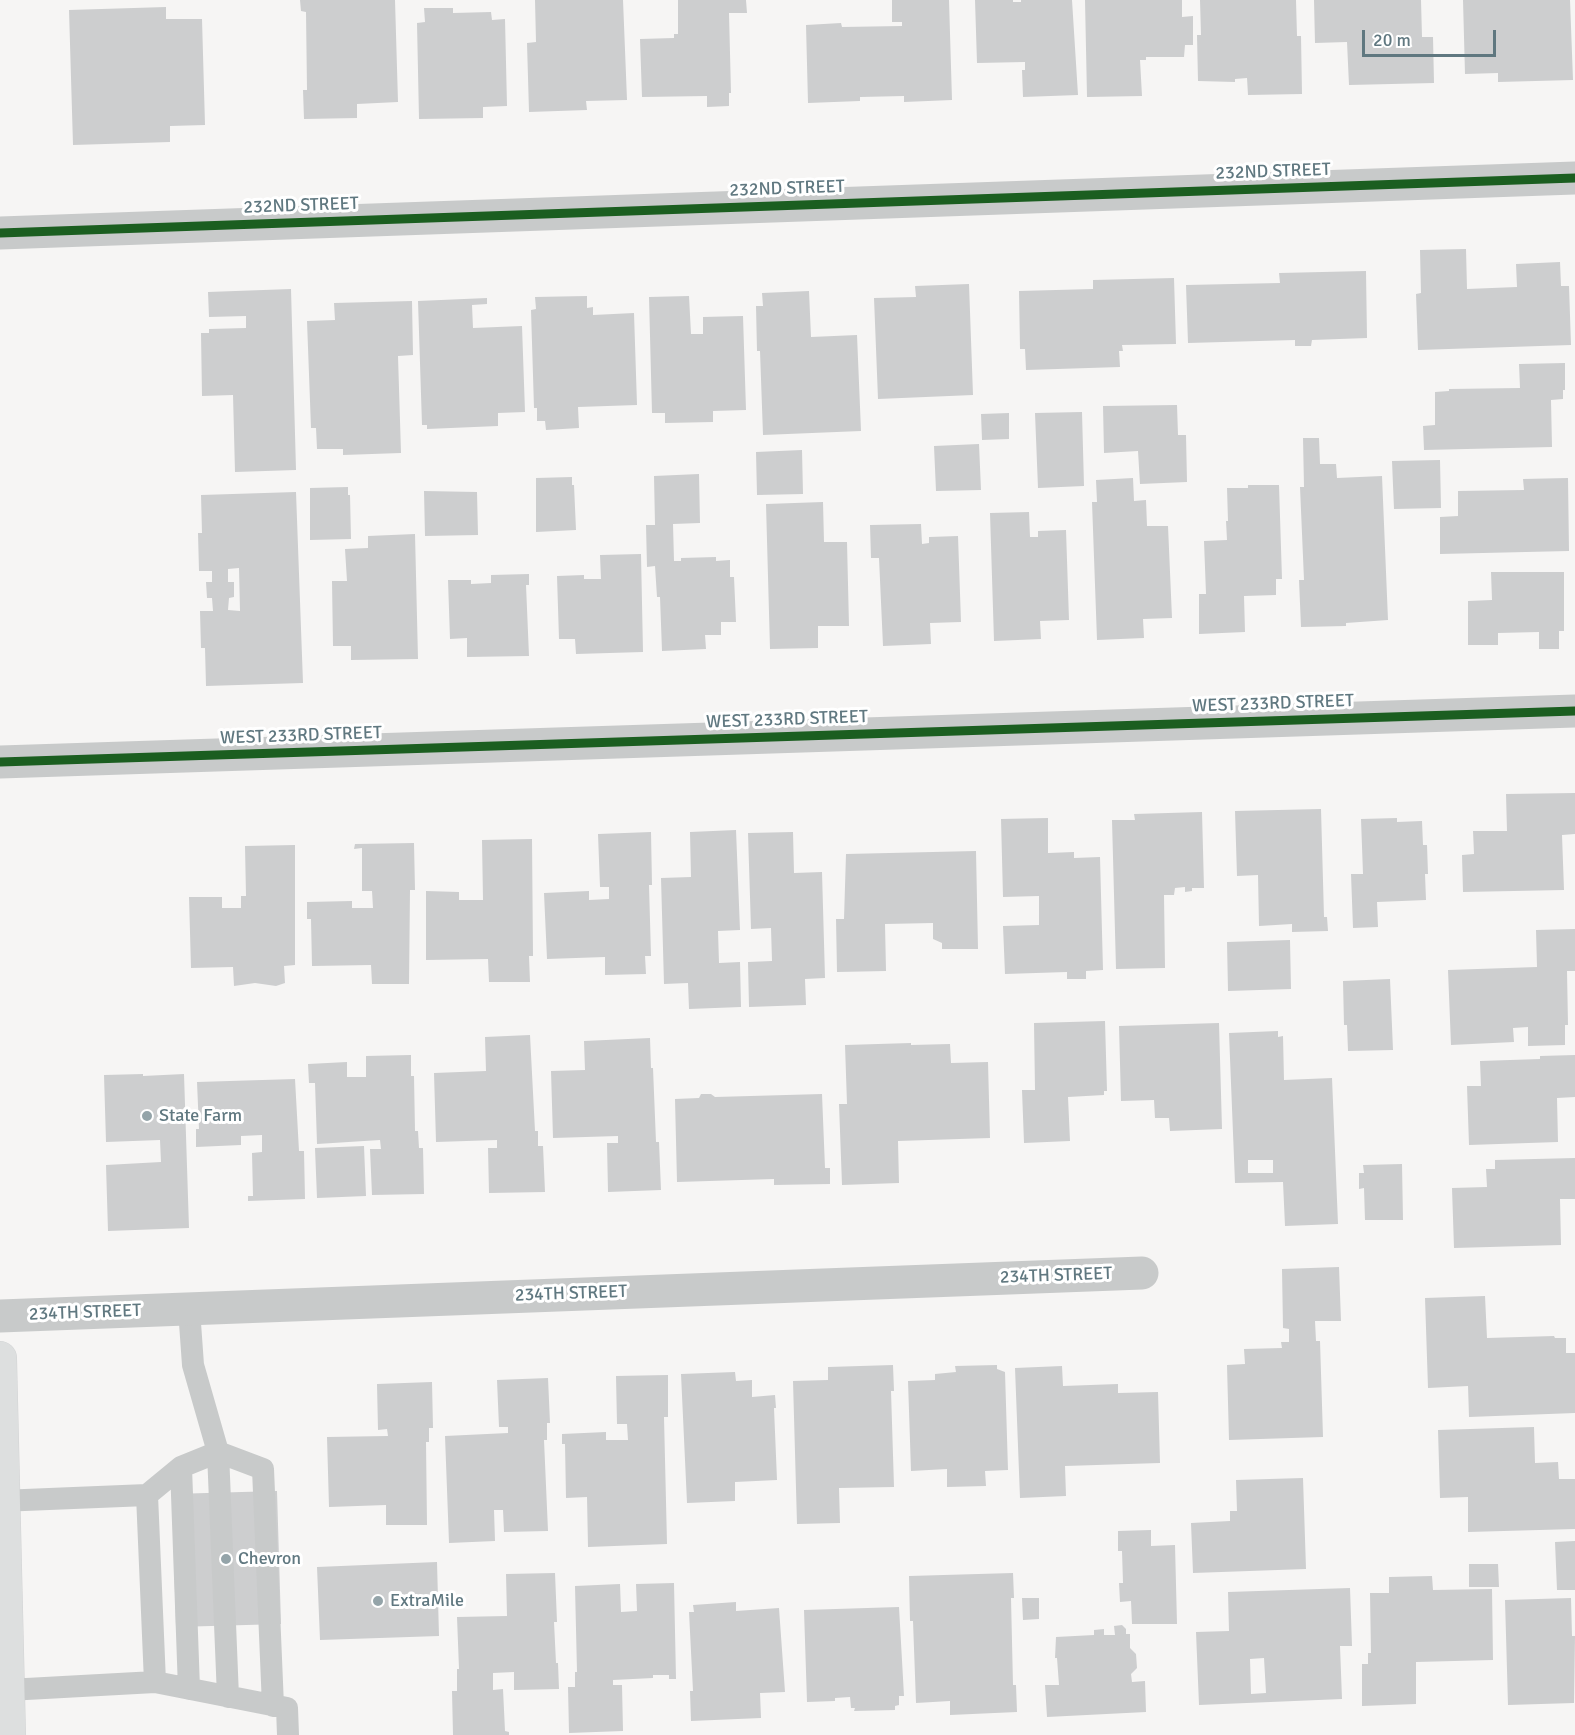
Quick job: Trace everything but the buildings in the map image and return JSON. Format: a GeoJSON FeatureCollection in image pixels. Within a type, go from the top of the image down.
{"type":"FeatureCollection","features":[{"type":"Feature","properties":{"kind":"main road"},"geometry":{"type":"LineString","coordinates":[[0,1358],[9,1735]]}},
{"type":"Feature","properties":{"kind":"street","name":"232ND STREET"},"geometry":{"type":"LineString","coordinates":[[0,233],[1575,178]]}},
{"type":"Feature","properties":{"kind":"street","name":"WEST 233RD STREET"},"geometry":{"type":"LineString","coordinates":[[0,762],[1575,711]]}},
{"type":"Feature","properties":{"kind":"street","name":"234TH STREET"},"geometry":{"type":"LineString","coordinates":[[0,1316],[1142,1273]]}},
{"type":"Feature","properties":{"kind":"lane"},"geometry":{"type":"LineString","coordinates":[[189,1309],[193,1365],[218,1452],[228,1697]]}},
{"type":"Feature","properties":{"kind":"lane"},"geometry":{"type":"LineString","coordinates":[[2,1501],[147,1495],[181,1467],[218,1452],[263,1469],[273,1706]]}},
{"type":"Feature","properties":{"kind":"lane"},"geometry":{"type":"LineString","coordinates":[[181,1467],[189,1689]]}},
{"type":"Feature","properties":{"kind":"lane"},"geometry":{"type":"LineString","coordinates":[[147,1495],[155,1682]]}},
{"type":"Feature","properties":{"kind":"lane"},"geometry":{"type":"LineString","coordinates":[[8,1690],[155,1682],[287,1708],[288,1735]]}},
{"type":"Feature","properties":{"kind":"cycle path"},"geometry":{"type":"LineString","coordinates":[[0,233],[1575,178]]}},
{"type":"Feature","properties":{"kind":"cycle path"},"geometry":{"type":"LineString","coordinates":[[0,762],[1575,711]]}},
{"type":"Feature","properties":{"kind":"place","name":"State Farm"},"geometry":{"type":"Point","coordinates":[147,1116]}},
{"type":"Feature","properties":{"kind":"place","name":"Chevron"},"geometry":{"type":"Point","coordinates":[226,1559]}},
{"type":"Feature","properties":{"kind":"place","name":"ExtraMile"},"geometry":{"type":"Point","coordinates":[378,1601]}}]}
